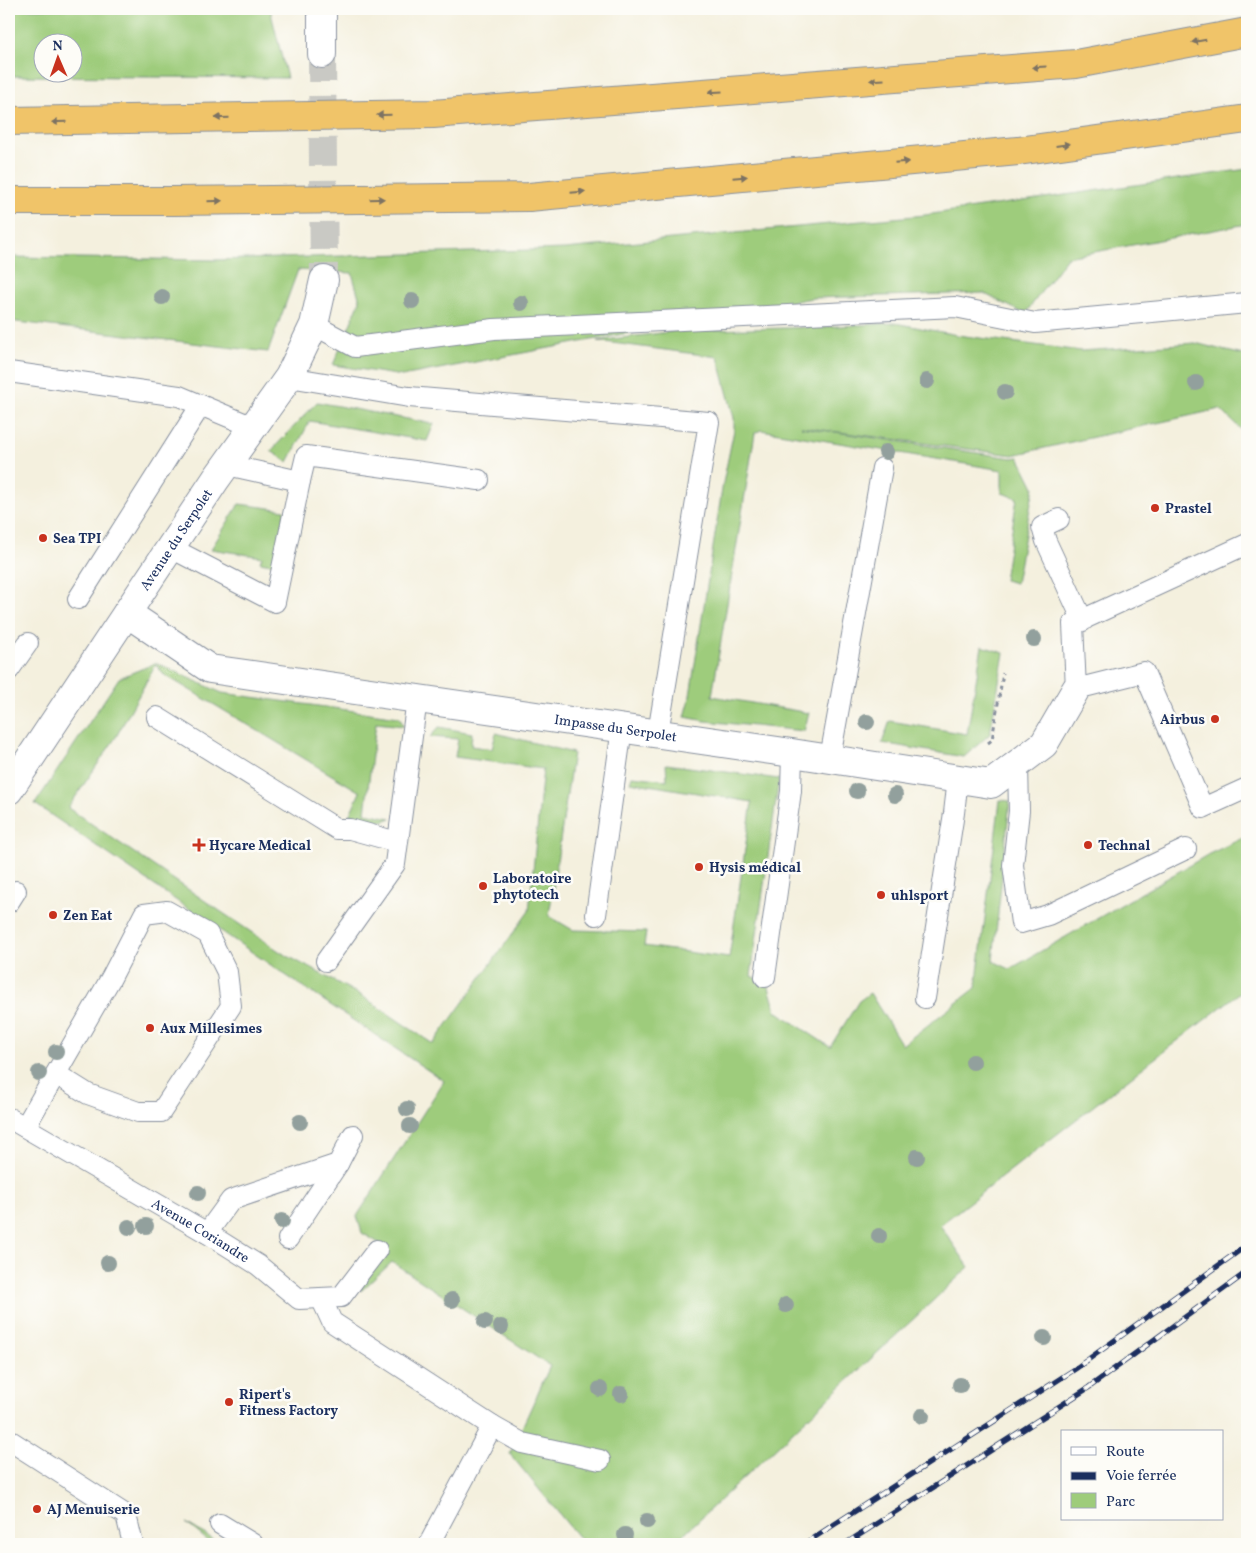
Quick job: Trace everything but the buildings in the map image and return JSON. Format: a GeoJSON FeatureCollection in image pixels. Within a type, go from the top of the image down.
{"type":"FeatureCollection","features":[{"type":"Feature","properties":{"kind":"highway"},"geometry":{"type":"LineString","coordinates":[[9,121],[433,114],[1076,64],[1247,32]]}},
{"type":"Feature","properties":{"kind":"highway"},"geometry":{"type":"LineString","coordinates":[[9,201],[529,197],[1018,151],[1247,119]]}},
{"type":"Feature","properties":{"kind":"highway"},"geometry":{"type":"LineString","coordinates":[[9,218],[173,201]]}},
{"type":"Feature","properties":{"kind":"street"},"geometry":{"type":"LineString","coordinates":[[322,9],[322,54]]}},
{"type":"Feature","properties":{"kind":"street","name":"Avenue du Serpolet"},"geometry":{"type":"LineString","coordinates":[[11,781],[253,427],[289,378],[314,325],[324,280]]}},
{"type":"Feature","properties":{"kind":"street","name":"Impasse du Serpolet"},"geometry":{"type":"LineString","coordinates":[[127,613],[210,669],[830,758],[991,784],[1044,744],[1076,689]]}},
{"type":"Feature","properties":{"kind":"lane"},"geometry":{"type":"LineString","coordinates":[[314,325],[355,347],[504,328],[955,307],[1035,323],[1247,304]]}},
{"type":"Feature","properties":{"kind":"lane"},"geometry":{"type":"LineString","coordinates":[[9,372],[179,396],[253,427]]}},
{"type":"Feature","properties":{"kind":"lane"},"geometry":{"type":"LineString","coordinates":[[289,378],[409,397],[708,422],[658,734]]}},
{"type":"Feature","properties":{"kind":"lane"},"geometry":{"type":"LineString","coordinates":[[78,599],[202,405]]}},
{"type":"Feature","properties":{"kind":"lane"},"geometry":{"type":"LineString","coordinates":[[171,548],[275,602],[306,456],[479,480]]}},
{"type":"Feature","properties":{"kind":"lane"},"geometry":{"type":"LineString","coordinates":[[227,465],[300,481]]}},
{"type":"Feature","properties":{"kind":"lane"},"geometry":{"type":"LineString","coordinates":[[830,758],[882,468]]}},
{"type":"Feature","properties":{"kind":"lane"},"geometry":{"type":"LineString","coordinates":[[1059,519],[1042,527],[1046,541],[1083,621]]}},
{"type":"Feature","properties":{"kind":"lane"},"geometry":{"type":"LineString","coordinates":[[1247,544],[1073,624],[1076,689],[1144,672],[1203,808],[1247,788]]}},
{"type":"Feature","properties":{"kind":"lane"},"geometry":{"type":"LineString","coordinates":[[9,670],[28,643]]}},
{"type":"Feature","properties":{"kind":"lane"},"geometry":{"type":"LineString","coordinates":[[326,961],[395,864],[396,842],[417,699]]}},
{"type":"Feature","properties":{"kind":"lane"},"geometry":{"type":"LineString","coordinates":[[157,717],[337,829],[350,829],[396,842]]}},
{"type":"Feature","properties":{"kind":"lane"},"geometry":{"type":"LineString","coordinates":[[596,915],[622,728]]}},
{"type":"Feature","properties":{"kind":"lane"},"geometry":{"type":"LineString","coordinates":[[766,977],[790,791],[792,753]]}},
{"type":"Feature","properties":{"kind":"lane"},"geometry":{"type":"LineString","coordinates":[[1018,764],[1019,811],[1014,865],[1022,923],[1048,915],[1186,849]]}},
{"type":"Feature","properties":{"kind":"lane"},"geometry":{"type":"LineString","coordinates":[[925,998],[958,779]]}},
{"type":"Feature","properties":{"kind":"lane"},"geometry":{"type":"LineString","coordinates":[[17,1123],[56,1074],[111,978],[144,914],[167,911],[208,934],[227,972],[231,1006],[161,1112],[138,1112],[88,1094],[56,1074]]}},
{"type":"Feature","properties":{"kind":"lane","name":"Avenue Coriandre"},"geometry":{"type":"LineString","coordinates":[[17,1123],[207,1233],[258,1265],[299,1299],[341,1297],[377,1250]]}},
{"type":"Feature","properties":{"kind":"lane"},"geometry":{"type":"LineString","coordinates":[[288,1239],[338,1164],[353,1135]]}},
{"type":"Feature","properties":{"kind":"lane"},"geometry":{"type":"LineString","coordinates":[[207,1233],[231,1200],[338,1164]]}},
{"type":"Feature","properties":{"kind":"lane"},"geometry":{"type":"LineString","coordinates":[[321,1298],[332,1322],[492,1426],[522,1443],[600,1460]]}},
{"type":"Feature","properties":{"kind":"lane"},"geometry":{"type":"LineString","coordinates":[[429,1544],[492,1426]]}},
{"type":"Feature","properties":{"kind":"lane"},"geometry":{"type":"LineString","coordinates":[[9,1440],[126,1515],[133,1544]]}},
{"type":"Feature","properties":{"kind":"lane"},"geometry":{"type":"LineString","coordinates":[[220,1524],[254,1544]]}},
{"type":"Feature","properties":{"kind":"green space"},"geometry":{"type":"Polygon","coordinates":[[[9,9],[270,9],[287,78],[82,77],[82,32],[32,32],[32,76],[9,76],[9,9]]]}},
{"type":"Feature","properties":{"kind":"green space"},"geometry":{"type":"Polygon","coordinates":[[[1247,169],[1247,224],[1067,257],[1025,314],[983,293],[812,298],[402,376],[333,365],[360,301],[352,273],[298,270],[268,352],[9,321],[9,257],[215,260],[565,249],[925,215],[1247,169]]]}},
{"type":"Feature","properties":{"kind":"green space"},"geometry":{"type":"Polygon","coordinates":[[[895,323],[957,335],[1081,351],[1195,343],[1247,356],[1247,435],[1220,409],[1013,455],[801,427],[1012,458],[1019,457],[1034,487],[1016,583],[1004,580],[1017,498],[1002,493],[1002,470],[761,430],[755,433],[712,696],[809,713],[804,731],[705,721],[685,717],[689,702],[723,483],[734,430],[734,418],[718,357],[597,341],[677,331],[895,323]]]}},
{"type":"Feature","properties":{"kind":"green space"},"geometry":{"type":"Polygon","coordinates":[[[317,402],[434,424],[427,441],[310,421],[288,462],[271,451],[317,402]]]}},
{"type":"Feature","properties":{"kind":"green space"},"geometry":{"type":"Polygon","coordinates":[[[239,504],[285,510],[277,565],[260,562],[262,557],[211,549],[239,504]]]}},
{"type":"Feature","properties":{"kind":"green space"},"geometry":{"type":"Polygon","coordinates":[[[982,646],[1004,653],[990,734],[964,757],[882,743],[890,721],[967,734],[982,646]]]}},
{"type":"Feature","properties":{"kind":"green space"},"geometry":{"type":"Polygon","coordinates":[[[156,663],[222,693],[399,717],[404,726],[376,723],[365,813],[391,818],[383,821],[349,816],[360,792],[163,674],[156,664],[116,737],[68,808],[282,953],[362,996],[433,1044],[529,911],[543,769],[455,757],[458,739],[430,737],[439,727],[472,733],[471,746],[492,749],[496,733],[573,753],[549,916],[573,930],[646,932],[644,946],[729,958],[752,802],[630,782],[632,776],[667,780],[666,764],[779,779],[751,976],[768,984],[776,1011],[830,1047],[859,1001],[870,993],[902,1045],[976,988],[1000,800],[1010,801],[993,961],[1010,969],[1209,854],[1247,836],[1247,987],[940,1225],[969,1267],[673,1544],[584,1544],[510,1454],[550,1366],[392,1262],[361,1291],[361,1282],[389,1249],[362,1233],[357,1216],[444,1081],[35,804],[119,678],[156,663]]]}},
{"type":"Feature","properties":{"kind":"green space"},"geometry":{"type":"Polygon","coordinates":[[[186,1523],[221,1544],[212,1544],[186,1523]]]}},
{"type":"Feature","properties":{"kind":"tunnel"},"geometry":{"type":"LineString","coordinates":[[322,54],[324,280]]}},
{"type":"Feature","properties":{"kind":"railway"},"geometry":{"type":"LineString","coordinates":[[804,1544],[1075,1369],[1247,1245]]}},
{"type":"Feature","properties":{"kind":"railway"},"geometry":{"type":"LineString","coordinates":[[845,1544],[1088,1388],[1247,1272]]}},
{"type":"Feature","properties":{"kind":"place","name":"Prastel"},"geometry":{"type":"Point","coordinates":[1155,508]}},
{"type":"Feature","properties":{"kind":"place","name":"Sea TPI"},"geometry":{"type":"Point","coordinates":[43,538]}},
{"type":"Feature","properties":{"kind":"place","name":"Airbus"},"geometry":{"type":"Point","coordinates":[1215,719]}},
{"type":"Feature","properties":{"kind":"place","name":"Hycare Medical"},"geometry":{"type":"Point","coordinates":[199,845]}},
{"type":"Feature","properties":{"kind":"place","name":"Technal"},"geometry":{"type":"Point","coordinates":[1088,845]}},
{"type":"Feature","properties":{"kind":"place","name":"Hysis médical"},"geometry":{"type":"Point","coordinates":[699,867]}},
{"type":"Feature","properties":{"kind":"place","name":"Laboratoire phytotech"},"geometry":{"type":"Point","coordinates":[483,886]}},
{"type":"Feature","properties":{"kind":"place","name":"uhlsport"},"geometry":{"type":"Point","coordinates":[881,895]}},
{"type":"Feature","properties":{"kind":"place","name":"Zen Eat"},"geometry":{"type":"Point","coordinates":[53,915]}},
{"type":"Feature","properties":{"kind":"place","name":"Aux Millesimes"},"geometry":{"type":"Point","coordinates":[150,1028]}},
{"type":"Feature","properties":{"kind":"place","name":"Ripert's Fitness Factory"},"geometry":{"type":"Point","coordinates":[229,1402]}},
{"type":"Feature","properties":{"kind":"place","name":"AJ Menuiserie"},"geometry":{"type":"Point","coordinates":[37,1509]}}]}
